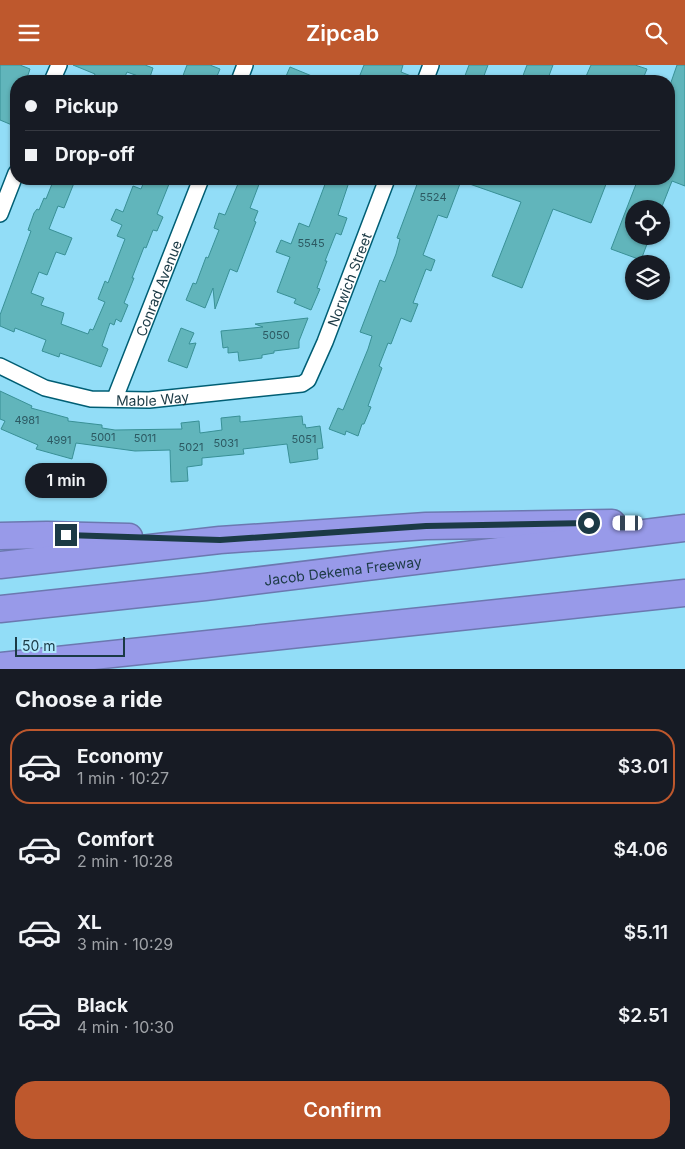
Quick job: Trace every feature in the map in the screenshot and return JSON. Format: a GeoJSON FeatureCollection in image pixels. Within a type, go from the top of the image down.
{"type":"FeatureCollection","features":[{"type":"Feature","properties":{"kind":"highway"},"geometry":{"type":"LineString","coordinates":[[0,565],[220,540],[426,526],[685,522]]}},
{"type":"Feature","properties":{"kind":"highway","name":"Jacob Dekema Freeway"},"geometry":{"type":"LineString","coordinates":[[0,609],[205,587],[685,528]]}},
{"type":"Feature","properties":{"kind":"highway"},"geometry":{"type":"LineString","coordinates":[[0,537],[47,535],[220,540]]}},
{"type":"Feature","properties":{"kind":"highway"},"geometry":{"type":"LineString","coordinates":[[0,667],[685,593]]}},
{"type":"Feature","properties":{"kind":"highway"},"geometry":{"type":"LineString","coordinates":[[119,669],[282,636]]}},
{"type":"Feature","properties":{"kind":"street"},"geometry":{"type":"LineString","coordinates":[[0,214],[11,185]]}},
{"type":"Feature","properties":{"kind":"street","name":"Conrad Avenue"},"geometry":{"type":"LineString","coordinates":[[115,399],[199,185]]}},
{"type":"Feature","properties":{"kind":"street","name":"Norwich Street"},"geometry":{"type":"LineString","coordinates":[[308,380],[385,185]]}},
{"type":"Feature","properties":{"kind":"street","name":"Mable Way"},"geometry":{"type":"LineString","coordinates":[[0,366],[45,388],[91,399],[149,400],[302,384],[308,380]]}},
{"type":"Feature","properties":{"kind":"building"},"geometry":{"type":"Polygon","coordinates":[[[0,65],[20,65],[30,69],[28,75],[10,75],[10,124],[0,120],[0,65]]]}},
{"type":"Feature","properties":{"kind":"building"},"geometry":{"type":"Polygon","coordinates":[[[73,65],[145,65],[153,68],[151,75],[135,75],[127,72],[126,75],[95,74],[73,65]]]}},
{"type":"Feature","properties":{"kind":"building"},"geometry":{"type":"Polygon","coordinates":[[[187,65],[210,65],[220,69],[218,75],[183,75],[187,65]]]}},
{"type":"Feature","properties":{"kind":"building"},"geometry":{"type":"Polygon","coordinates":[[[364,65],[403,65],[401,72],[408,75],[360,75],[364,65]]]}},
{"type":"Feature","properties":{"kind":"building"},"geometry":{"type":"Polygon","coordinates":[[[469,65],[488,65],[484,75],[465,75],[469,65]]]}},
{"type":"Feature","properties":{"kind":"building"},"geometry":{"type":"Polygon","coordinates":[[[527,65],[553,65],[549,75],[523,75],[527,65]]]}},
{"type":"Feature","properties":{"kind":"building"},"geometry":{"type":"Polygon","coordinates":[[[591,65],[635,65],[647,69],[644,75],[587,75],[591,65]]]}},
{"type":"Feature","properties":{"kind":"building"},"geometry":{"type":"Polygon","coordinates":[[[677,65],[685,65],[685,186],[675,182],[675,75],[677,65]]]}},
{"type":"Feature","properties":{"kind":"building"},"geometry":{"type":"Polygon","coordinates":[[[290,67],[309,75],[287,75],[290,67]]]}},
{"type":"Feature","properties":{"kind":"building"},"geometry":{"type":"Polygon","coordinates":[[[52,185],[73,185],[64,208],[58,206],[49,229],[72,238],[65,255],[56,252],[47,275],[39,272],[31,293],[44,298],[41,305],[64,313],[61,324],[88,334],[90,329],[93,330],[105,302],[98,299],[105,281],[108,283],[125,239],[117,236],[122,225],[111,220],[116,209],[123,212],[133,186],[141,189],[143,185],[169,185],[157,214],[163,217],[157,231],[153,230],[146,248],[144,247],[124,303],[128,305],[121,322],[116,319],[114,325],[110,323],[102,346],[108,349],[101,367],[60,353],[59,357],[42,351],[46,340],[15,328],[14,332],[0,326],[0,315],[31,231],[28,230],[34,213],[37,209],[39,210],[44,198],[46,199],[52,185]]]}},
{"type":"Feature","properties":{"kind":"building"},"geometry":{"type":"Polygon","coordinates":[[[238,185],[259,185],[250,208],[258,211],[254,221],[256,222],[237,272],[230,269],[215,309],[213,288],[205,308],[186,300],[193,283],[196,284],[219,230],[214,228],[219,213],[225,215],[238,185]]]}},
{"type":"Feature","properties":{"kind":"building"},"geometry":{"type":"Polygon","coordinates":[[[325,185],[348,185],[338,215],[347,218],[341,235],[336,233],[325,261],[327,261],[317,288],[320,289],[311,310],[294,303],[296,299],[277,292],[290,257],[276,252],[281,240],[291,244],[299,223],[309,227],[325,185]]]}},
{"type":"Feature","properties":{"kind":"building"},"geometry":{"type":"Polygon","coordinates":[[[417,185],[459,185],[447,218],[438,215],[423,255],[435,260],[431,271],[426,269],[413,303],[418,304],[411,322],[401,318],[391,344],[388,343],[379,366],[382,368],[368,406],[371,407],[358,436],[346,431],[345,435],[329,429],[338,408],[343,410],[368,349],[372,336],[360,332],[380,280],[385,282],[396,254],[400,239],[397,238],[417,185]]]}},
{"type":"Feature","properties":{"kind":"building"},"geometry":{"type":"Polygon","coordinates":[[[472,185],[606,185],[591,223],[553,209],[522,288],[492,276],[521,202],[472,185]]]}},
{"type":"Feature","properties":{"kind":"building"},"geometry":{"type":"Polygon","coordinates":[[[636,185],[670,185],[665,200],[630,200],[636,185]]]}},
{"type":"Feature","properties":{"kind":"building"},"geometry":{"type":"Polygon","coordinates":[[[625,213],[625,245],[647,245],[643,255],[627,255],[611,249],[625,213]]]}},
{"type":"Feature","properties":{"kind":"building"},"geometry":{"type":"Polygon","coordinates":[[[308,318],[299,341],[299,348],[274,351],[274,353],[262,355],[262,358],[239,361],[238,352],[228,353],[228,347],[223,348],[221,331],[263,327],[255,324],[308,318]]]}},
{"type":"Feature","properties":{"kind":"building"},"geometry":{"type":"Polygon","coordinates":[[[181,328],[194,333],[189,344],[196,343],[187,368],[168,361],[181,328]]]}},
{"type":"Feature","properties":{"kind":"building"},"geometry":{"type":"Polygon","coordinates":[[[0,391],[32,406],[31,408],[68,418],[68,421],[102,425],[102,428],[115,430],[182,429],[181,423],[199,421],[200,433],[222,430],[221,418],[240,416],[240,422],[302,416],[303,425],[305,424],[306,428],[320,426],[323,448],[317,449],[318,459],[290,463],[287,444],[243,449],[244,454],[202,458],[202,465],[187,467],[188,481],[171,482],[170,450],[135,451],[76,443],[72,459],[36,449],[38,445],[1,429],[5,421],[0,419],[0,391]]]}},
{"type":"Feature","properties":{"kind":"route"},"geometry":{"type":"LineString","coordinates":[[66,535],[220,540],[426,526],[589,523]]}}]}
